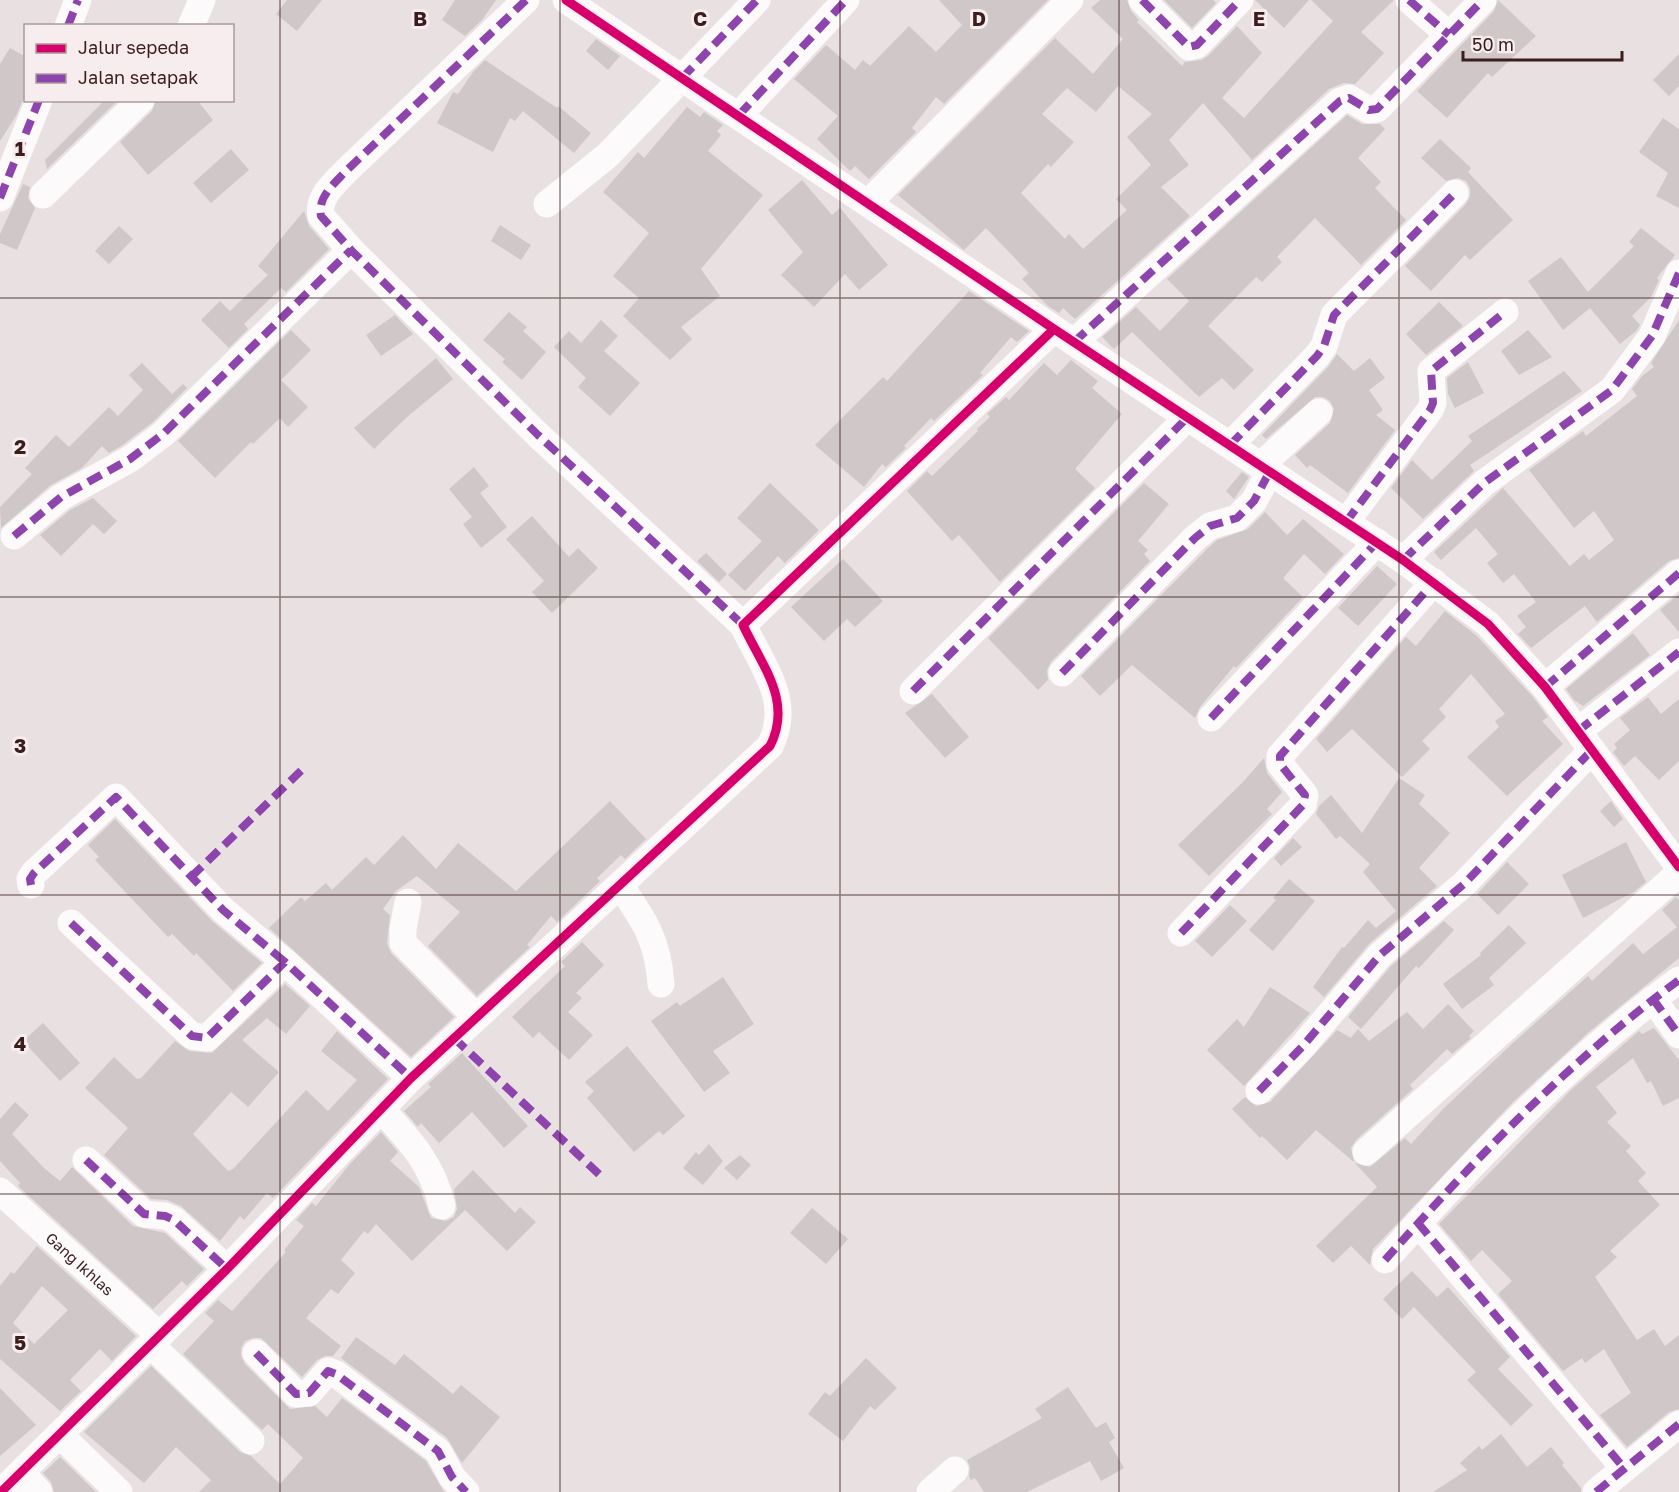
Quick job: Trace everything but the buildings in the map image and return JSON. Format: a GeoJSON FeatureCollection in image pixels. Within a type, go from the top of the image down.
{"type":"FeatureCollection","features":[{"type":"Feature","properties":{"kind":"street"},"geometry":{"type":"LineString","coordinates":[[69,24],[78,0]]}},
{"type":"Feature","properties":{"kind":"street"},"geometry":{"type":"LineString","coordinates":[[192,24],[202,0]]}},
{"type":"Feature","properties":{"kind":"street"},"geometry":{"type":"LineString","coordinates":[[1,1492],[30,1483],[60,1435],[227,1269],[411,1078],[770,746],[777,732],[779,700],[743,625],[538,435],[351,250],[321,216],[320,210],[327,192],[526,0]]}},
{"type":"Feature","properties":{"kind":"street"},"geometry":{"type":"LineString","coordinates":[[567,0],[1187,418],[1377,542],[1488,624],[1545,687],[1679,867]]}},
{"type":"Feature","properties":{"kind":"street"},"geometry":{"type":"LineString","coordinates":[[547,204],[608,155],[757,0]]}},
{"type":"Feature","properties":{"kind":"street"},"geometry":{"type":"LineString","coordinates":[[739,115],[846,0]]}},
{"type":"Feature","properties":{"kind":"street"},"geometry":{"type":"LineString","coordinates":[[869,202],[1070,0]]}},
{"type":"Feature","properties":{"kind":"street"},"geometry":{"type":"LineString","coordinates":[[1142,0],[1188,47],[1197,45],[1240,0]]}},
{"type":"Feature","properties":{"kind":"street"},"geometry":{"type":"LineString","coordinates":[[1409,0],[1449,35]]}},
{"type":"Feature","properties":{"kind":"street"},"geometry":{"type":"LineString","coordinates":[[743,625],[1064,335],[1340,101],[1349,98],[1369,110],[1377,109],[1483,0]]}},
{"type":"Feature","properties":{"kind":"street"},"geometry":{"type":"LineString","coordinates":[[0,198],[38,102]]}},
{"type":"Feature","properties":{"kind":"street"},"geometry":{"type":"LineString","coordinates":[[43,195],[139,102]]}},
{"type":"Feature","properties":{"kind":"street"},"geometry":{"type":"LineString","coordinates":[[1230,445],[1317,356],[1324,346],[1334,315],[1455,193]]}},
{"type":"Feature","properties":{"kind":"street"},"geometry":{"type":"LineString","coordinates":[[14,537],[61,497],[111,471],[163,434],[351,250]]}},
{"type":"Feature","properties":{"kind":"street"},"geometry":{"type":"LineString","coordinates":[[1403,560],[1491,477],[1612,390],[1652,336],[1679,273]]}},
{"type":"Feature","properties":{"kind":"street"},"geometry":{"type":"LineString","coordinates":[[1346,522],[1430,410],[1433,403],[1431,371],[1505,312]]}},
{"type":"Feature","properties":{"kind":"street"},"geometry":{"type":"LineString","coordinates":[[1062,673],[1195,538],[1210,526],[1237,518],[1254,501],[1266,468],[1319,412]]}},
{"type":"Feature","properties":{"kind":"street"},"geometry":{"type":"LineString","coordinates":[[913,691],[1187,418]]}},
{"type":"Feature","properties":{"kind":"street"},"geometry":{"type":"LineString","coordinates":[[1211,718],[1377,542]]}},
{"type":"Feature","properties":{"kind":"street"},"geometry":{"type":"LineString","coordinates":[[1545,687],[1679,573]]}},
{"type":"Feature","properties":{"kind":"street"},"geometry":{"type":"LineString","coordinates":[[1181,933],[1303,805],[1305,795],[1280,764],[1280,756],[1434,582]]}},
{"type":"Feature","properties":{"kind":"street"},"geometry":{"type":"LineString","coordinates":[[1259,1090],[1302,1047],[1380,955],[1464,884],[1585,740],[1679,652]]}},
{"type":"Feature","properties":{"kind":"street"},"geometry":{"type":"LineString","coordinates":[[31,885],[30,879],[34,873],[116,797],[223,910],[285,962],[411,1078]]}},
{"type":"Feature","properties":{"kind":"street"},"geometry":{"type":"LineString","coordinates":[[1366,1152],[1679,873]]}},
{"type":"Feature","properties":{"kind":"street"},"geometry":{"type":"LineString","coordinates":[[620,885],[654,940],[661,984]]}},
{"type":"Feature","properties":{"kind":"street"},"geometry":{"type":"LineString","coordinates":[[408,902],[403,943],[476,1017]]}},
{"type":"Feature","properties":{"kind":"street"},"geometry":{"type":"LineString","coordinates":[[71,923],[192,1036],[199,1039],[207,1038],[285,962]]}},
{"type":"Feature","properties":{"kind":"street"},"geometry":{"type":"LineString","coordinates":[[1385,1260],[1418,1223],[1556,1083],[1589,1052],[1679,980]]}},
{"type":"Feature","properties":{"kind":"street"},"geometry":{"type":"LineString","coordinates":[[1653,999],[1679,1035]]}},
{"type":"Feature","properties":{"kind":"street"},"geometry":{"type":"LineString","coordinates":[[381,1109],[415,1144],[431,1172],[442,1206]]}},
{"type":"Feature","properties":{"kind":"street"},"geometry":{"type":"LineString","coordinates":[[86,1160],[144,1214],[165,1216],[174,1220],[227,1269]]}},
{"type":"Feature","properties":{"kind":"street","name":"Gang Ikhlas"},"geometry":{"type":"LineString","coordinates":[[0,1191],[155,1341],[251,1441]]}},
{"type":"Feature","properties":{"kind":"street"},"geometry":{"type":"LineString","coordinates":[[1418,1223],[1624,1468]]}},
{"type":"Feature","properties":{"kind":"street"},"geometry":{"type":"LineString","coordinates":[[256,1353],[296,1394],[302,1396],[309,1393],[328,1371],[336,1374],[438,1451],[454,1480],[466,1492]]}},
{"type":"Feature","properties":{"kind":"street"},"geometry":{"type":"LineString","coordinates":[[1596,1492],[1679,1424]]}},
{"type":"Feature","properties":{"kind":"street"},"geometry":{"type":"LineString","coordinates":[[60,1435],[119,1492]]}},
{"type":"Feature","properties":{"kind":"street"},"geometry":{"type":"LineString","coordinates":[[930,1492],[955,1470]]}},
{"type":"Feature","properties":{"kind":"marked path"},"geometry":{"type":"LineString","coordinates":[[69,24],[78,0]]}},
{"type":"Feature","properties":{"kind":"marked path"},"geometry":{"type":"LineString","coordinates":[[526,0],[337,180],[324,197],[320,209],[321,216],[351,250],[538,435],[743,625]]}},
{"type":"Feature","properties":{"kind":"marked path"},"geometry":{"type":"LineString","coordinates":[[682,78],[757,0]]}},
{"type":"Feature","properties":{"kind":"marked path"},"geometry":{"type":"LineString","coordinates":[[739,115],[846,0]]}},
{"type":"Feature","properties":{"kind":"marked path"},"geometry":{"type":"LineString","coordinates":[[1142,0],[1189,47],[1197,45],[1240,0]]}},
{"type":"Feature","properties":{"kind":"marked path"},"geometry":{"type":"LineString","coordinates":[[1409,0],[1449,35]]}},
{"type":"Feature","properties":{"kind":"marked path"},"geometry":{"type":"LineString","coordinates":[[1074,342],[1340,101],[1349,98],[1369,110],[1377,109],[1483,0]]}},
{"type":"Feature","properties":{"kind":"marked path"},"geometry":{"type":"LineString","coordinates":[[0,198],[38,102]]}},
{"type":"Feature","properties":{"kind":"marked path"},"geometry":{"type":"LineString","coordinates":[[1230,445],[1317,356],[1324,346],[1334,315],[1455,193]]}},
{"type":"Feature","properties":{"kind":"marked path"},"geometry":{"type":"LineString","coordinates":[[14,536],[61,497],[130,459],[163,434],[351,250]]}},
{"type":"Feature","properties":{"kind":"marked path"},"geometry":{"type":"LineString","coordinates":[[1403,560],[1484,483],[1612,390],[1652,336],[1679,273]]}},
{"type":"Feature","properties":{"kind":"marked path"},"geometry":{"type":"LineString","coordinates":[[1346,522],[1430,410],[1433,403],[1431,371],[1505,312]]}},
{"type":"Feature","properties":{"kind":"marked path"},"geometry":{"type":"LineString","coordinates":[[913,691],[1187,418]]}},
{"type":"Feature","properties":{"kind":"marked path"},"geometry":{"type":"LineString","coordinates":[[1062,673],[1195,538],[1210,526],[1237,518],[1254,501],[1270,471]]}},
{"type":"Feature","properties":{"kind":"marked path"},"geometry":{"type":"LineString","coordinates":[[1211,718],[1377,542]]}},
{"type":"Feature","properties":{"kind":"marked path"},"geometry":{"type":"LineString","coordinates":[[1545,687],[1679,573]]}},
{"type":"Feature","properties":{"kind":"marked path"},"geometry":{"type":"LineString","coordinates":[[1181,933],[1303,805],[1305,795],[1280,764],[1280,756],[1434,582]]}},
{"type":"Feature","properties":{"kind":"marked path"},"geometry":{"type":"LineString","coordinates":[[1578,731],[1679,652]]}},
{"type":"Feature","properties":{"kind":"marked path"},"geometry":{"type":"LineString","coordinates":[[1259,1091],[1302,1047],[1380,955],[1464,884],[1592,750]]}},
{"type":"Feature","properties":{"kind":"marked path"},"geometry":{"type":"LineString","coordinates":[[191,877],[306,766]]}},
{"type":"Feature","properties":{"kind":"marked path"},"geometry":{"type":"LineString","coordinates":[[31,885],[30,879],[34,873],[116,797],[223,910],[285,962]]}},
{"type":"Feature","properties":{"kind":"marked path"},"geometry":{"type":"LineString","coordinates":[[71,923],[192,1036],[207,1038],[285,962],[411,1078]]}},
{"type":"Feature","properties":{"kind":"marked path"},"geometry":{"type":"LineString","coordinates":[[1385,1260],[1525,1112],[1600,1043],[1679,980]]}},
{"type":"Feature","properties":{"kind":"marked path"},"geometry":{"type":"LineString","coordinates":[[1653,999],[1679,1035]]}},
{"type":"Feature","properties":{"kind":"marked path"},"geometry":{"type":"LineString","coordinates":[[454,1038],[602,1177]]}},
{"type":"Feature","properties":{"kind":"marked path"},"geometry":{"type":"LineString","coordinates":[[86,1160],[144,1214],[165,1216],[174,1220],[227,1269]]}},
{"type":"Feature","properties":{"kind":"marked path"},"geometry":{"type":"LineString","coordinates":[[1418,1223],[1624,1468]]}},
{"type":"Feature","properties":{"kind":"marked path"},"geometry":{"type":"LineString","coordinates":[[256,1353],[296,1394],[309,1393],[328,1371],[336,1374],[438,1451],[452,1477],[466,1492]]}},
{"type":"Feature","properties":{"kind":"marked path"},"geometry":{"type":"LineString","coordinates":[[1596,1492],[1679,1424]]}},
{"type":"Feature","properties":{"kind":"cycle path"},"geometry":{"type":"LineString","coordinates":[[566,0],[1054,329],[1403,560],[1488,624],[1545,687],[1679,867]]}},
{"type":"Feature","properties":{"kind":"cycle path"},"geometry":{"type":"LineString","coordinates":[[1,1492],[227,1269],[411,1078],[770,746],[776,730],[777,699],[766,669],[743,625],[1054,329]]}}]}
